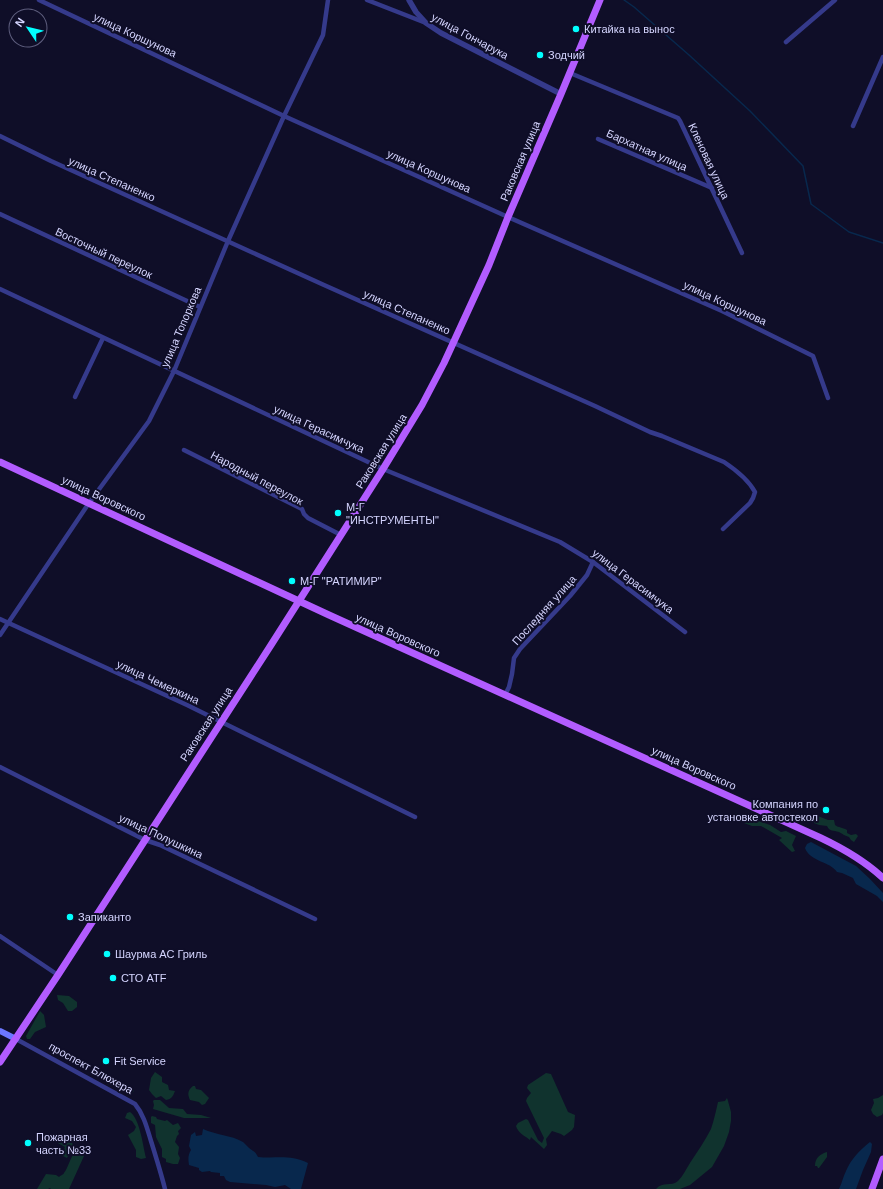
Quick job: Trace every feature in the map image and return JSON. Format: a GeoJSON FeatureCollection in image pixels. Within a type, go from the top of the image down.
{"type":"FeatureCollection","features":[{"type":"Feature","properties":{"kind":"main road","name":"Раковская улица"},"geometry":{"type":"LineString","coordinates":[[0,1062],[58,975],[299,601],[422,405],[454,343],[489,265],[600,0]]}},
{"type":"Feature","properties":{"kind":"main road","name":"улица Воровского"},"geometry":{"type":"LineString","coordinates":[[0,462],[299,601],[790,823],[852,853],[874,869],[883,878]]}},
{"type":"Feature","properties":{"kind":"main road","name":"проспект Блюхера"},"geometry":{"type":"LineString","coordinates":[[0,1031],[16,1039]]}},
{"type":"Feature","properties":{"kind":"main road"},"geometry":{"type":"LineString","coordinates":[[872,1189],[883,1159]]}},
{"type":"Feature","properties":{"kind":"street","name":"улица Коршунова"},"geometry":{"type":"LineString","coordinates":[[39,0],[284,116],[722,311],[813,356],[828,398]]}},
{"type":"Feature","properties":{"kind":"street","name":"улица Топоркова"},"geometry":{"type":"LineString","coordinates":[[0,634],[89,503],[149,421],[174,370],[228,241],[284,116],[323,35],[328,0]]}},
{"type":"Feature","properties":{"kind":"street","name":"улица Гончарука"},"geometry":{"type":"LineString","coordinates":[[367,0],[426,23],[441,33],[561,94]]}},
{"type":"Feature","properties":{"kind":"street"},"geometry":{"type":"LineString","coordinates":[[409,0],[416,12],[426,23]]}},
{"type":"Feature","properties":{"kind":"street"},"geometry":{"type":"LineString","coordinates":[[786,42],[835,0]]}},
{"type":"Feature","properties":{"kind":"street"},"geometry":{"type":"LineString","coordinates":[[853,126],[883,57]]}},
{"type":"Feature","properties":{"kind":"street","name":"Кленовая улица"},"geometry":{"type":"LineString","coordinates":[[570,73],[678,118],[682,123],[742,253]]}},
{"type":"Feature","properties":{"kind":"street","name":"улица Степаненко"},"geometry":{"type":"LineString","coordinates":[[0,136],[51,161],[650,432],[724,462],[748,481],[754,495],[750,503],[723,529]]}},
{"type":"Feature","properties":{"kind":"street","name":"Бархатная улица"},"geometry":{"type":"LineString","coordinates":[[598,139],[712,188]]}},
{"type":"Feature","properties":{"kind":"street","name":"Восточный переулок"},"geometry":{"type":"LineString","coordinates":[[0,214],[200,307]]}},
{"type":"Feature","properties":{"kind":"street","name":"улица Герасимчука"},"geometry":{"type":"LineString","coordinates":[[0,289],[383,469],[560,542],[593,562],[686,632]]}},
{"type":"Feature","properties":{"kind":"street"},"geometry":{"type":"LineString","coordinates":[[75,397],[103,338]]}},
{"type":"Feature","properties":{"kind":"street","name":"Народный переулок"},"geometry":{"type":"LineString","coordinates":[[184,450],[302,509],[308,518],[341,535]]}},
{"type":"Feature","properties":{"kind":"street","name":"Последняя улица"},"geometry":{"type":"LineString","coordinates":[[505,695],[509,687],[514,658],[520,649],[570,596],[587,575],[593,562]]}},
{"type":"Feature","properties":{"kind":"street","name":"улица Чемеркина"},"geometry":{"type":"LineString","coordinates":[[0,619],[186,705],[416,817]]}},
{"type":"Feature","properties":{"kind":"street","name":"улица Полушкина"},"geometry":{"type":"LineString","coordinates":[[0,767],[145,840],[160,845],[315,919]]}},
{"type":"Feature","properties":{"kind":"street"},"geometry":{"type":"LineString","coordinates":[[0,936],[58,975]]}},
{"type":"Feature","properties":{"kind":"street","name":"проспект Блюхера"},"geometry":{"type":"LineString","coordinates":[[16,1039],[135,1104],[144,1119],[162,1174],[164,1189]]}},
{"type":"Feature","properties":{"kind":"green space"},"geometry":{"type":"Polygon","coordinates":[[[735,813],[770,825],[781,832],[786,831],[796,836],[792,845],[795,851],[792,852],[779,840],[782,838],[761,826],[752,826],[744,823],[738,819],[735,813]]]}},
{"type":"Feature","properties":{"kind":"green space"},"geometry":{"type":"Polygon","coordinates":[[[818,816],[828,820],[834,820],[835,825],[847,830],[847,833],[851,835],[856,834],[858,836],[854,842],[849,837],[831,830],[827,826],[814,823],[813,819],[818,816]]]}},
{"type":"Feature","properties":{"kind":"green space"},"geometry":{"type":"Polygon","coordinates":[[[57,995],[69,996],[77,1002],[77,1007],[72,1011],[68,1011],[63,1003],[58,1000],[57,995]]]}},
{"type":"Feature","properties":{"kind":"green space"},"geometry":{"type":"Polygon","coordinates":[[[40,1011],[44,1015],[46,1027],[35,1032],[30,1039],[27,1039],[26,1036],[40,1011]]]}},
{"type":"Feature","properties":{"kind":"green space"},"geometry":{"type":"Polygon","coordinates":[[[155,1072],[162,1077],[162,1082],[168,1085],[169,1090],[175,1091],[170,1099],[166,1100],[161,1096],[156,1098],[149,1090],[151,1078],[155,1072]]]}},
{"type":"Feature","properties":{"kind":"green space"},"geometry":{"type":"Polygon","coordinates":[[[546,1073],[551,1074],[568,1112],[575,1115],[574,1127],[572,1130],[564,1136],[552,1131],[546,1139],[547,1145],[544,1149],[531,1137],[530,1140],[518,1131],[516,1126],[518,1123],[526,1119],[528,1120],[538,1140],[542,1143],[544,1138],[526,1101],[531,1093],[527,1088],[528,1085],[546,1073]]]}},
{"type":"Feature","properties":{"kind":"green space"},"geometry":{"type":"Polygon","coordinates":[[[115,1078],[116,1081],[119,1080],[131,1087],[134,1091],[131,1094],[126,1093],[107,1083],[108,1080],[115,1078]]]}},
{"type":"Feature","properties":{"kind":"green space"},"geometry":{"type":"Polygon","coordinates":[[[193,1086],[195,1086],[196,1089],[201,1090],[209,1098],[205,1104],[202,1105],[199,1102],[190,1100],[188,1092],[193,1086]]]}},
{"type":"Feature","properties":{"kind":"green space"},"geometry":{"type":"Polygon","coordinates":[[[883,1095],[883,1113],[877,1117],[871,1110],[874,1103],[873,1099],[883,1095]]]}},
{"type":"Feature","properties":{"kind":"green space"},"geometry":{"type":"Polygon","coordinates":[[[727,1098],[731,1112],[729,1132],[724,1146],[712,1167],[690,1185],[680,1189],[656,1189],[661,1185],[673,1184],[680,1179],[711,1129],[718,1102],[725,1101],[727,1098]]]}},
{"type":"Feature","properties":{"kind":"green space"},"geometry":{"type":"Polygon","coordinates":[[[154,1100],[160,1100],[169,1108],[183,1109],[187,1114],[201,1115],[211,1118],[184,1118],[153,1109],[154,1100]]]}},
{"type":"Feature","properties":{"kind":"green space"},"geometry":{"type":"Polygon","coordinates":[[[130,1112],[139,1126],[146,1158],[141,1159],[136,1157],[136,1150],[128,1135],[134,1131],[136,1127],[132,1121],[125,1118],[127,1113],[130,1112]]]}},
{"type":"Feature","properties":{"kind":"green space"},"geometry":{"type":"Polygon","coordinates":[[[152,1116],[156,1117],[157,1119],[167,1120],[173,1125],[178,1123],[181,1128],[178,1131],[179,1134],[175,1142],[179,1147],[178,1154],[180,1158],[178,1164],[166,1162],[166,1159],[162,1157],[162,1149],[156,1137],[155,1125],[151,1123],[152,1116]]]}},
{"type":"Feature","properties":{"kind":"green space"},"geometry":{"type":"Polygon","coordinates":[[[61,1137],[72,1142],[73,1146],[67,1158],[62,1154],[65,1147],[56,1142],[61,1137]]]}},
{"type":"Feature","properties":{"kind":"green space"},"geometry":{"type":"Polygon","coordinates":[[[79,1149],[84,1152],[84,1156],[69,1189],[37,1189],[46,1174],[56,1175],[59,1177],[63,1174],[72,1157],[79,1149]]]}},
{"type":"Feature","properties":{"kind":"green space"},"geometry":{"type":"Polygon","coordinates":[[[827,1152],[827,1157],[819,1168],[815,1166],[818,1157],[827,1152]]]}},
{"type":"Feature","properties":{"kind":"water"},"geometry":{"type":"Polygon","coordinates":[[[811,842],[856,866],[883,893],[883,902],[877,896],[856,884],[853,878],[837,872],[834,868],[811,856],[805,848],[807,844],[811,842]]]}},
{"type":"Feature","properties":{"kind":"water"},"geometry":{"type":"Polygon","coordinates":[[[203,1129],[243,1142],[258,1157],[289,1158],[308,1163],[301,1189],[291,1189],[285,1185],[275,1187],[230,1182],[226,1180],[224,1176],[220,1176],[220,1173],[210,1171],[202,1172],[199,1168],[189,1165],[188,1157],[191,1150],[189,1146],[191,1135],[195,1132],[196,1136],[202,1135],[203,1129]]]}},
{"type":"Feature","properties":{"kind":"water"},"geometry":{"type":"Polygon","coordinates":[[[870,1142],[872,1144],[871,1152],[856,1189],[839,1189],[850,1163],[870,1142]]]}},
{"type":"Feature","properties":{"kind":"waterway"},"geometry":{"type":"LineString","coordinates":[[624,0],[689,55],[750,111],[803,166],[811,204],[849,232],[883,243]]}},
{"type":"Feature","properties":{"kind":"place","name":"Китайка на вынос"},"geometry":{"type":"Point","coordinates":[576,29]}},
{"type":"Feature","properties":{"kind":"place","name":"Зодчий"},"geometry":{"type":"Point","coordinates":[540,55]}},
{"type":"Feature","properties":{"kind":"place","name":"М-Г \"ИНСТРУМЕНТЫ\""},"geometry":{"type":"Point","coordinates":[338,513]}},
{"type":"Feature","properties":{"kind":"place","name":"М-Г \"РАТИМИР\""},"geometry":{"type":"Point","coordinates":[292,581]}},
{"type":"Feature","properties":{"kind":"place","name":"Компания по установке автостекол"},"geometry":{"type":"Point","coordinates":[826,810]}},
{"type":"Feature","properties":{"kind":"place","name":"Запиканто"},"geometry":{"type":"Point","coordinates":[70,917]}},
{"type":"Feature","properties":{"kind":"place","name":"Шаурма АС Гриль"},"geometry":{"type":"Point","coordinates":[107,954]}},
{"type":"Feature","properties":{"kind":"place","name":"СТО ATF"},"geometry":{"type":"Point","coordinates":[113,978]}},
{"type":"Feature","properties":{"kind":"place","name":"Fit Service"},"geometry":{"type":"Point","coordinates":[106,1061]}},
{"type":"Feature","properties":{"kind":"place","name":"Пожарная часть №33"},"geometry":{"type":"Point","coordinates":[28,1143]}}]}
